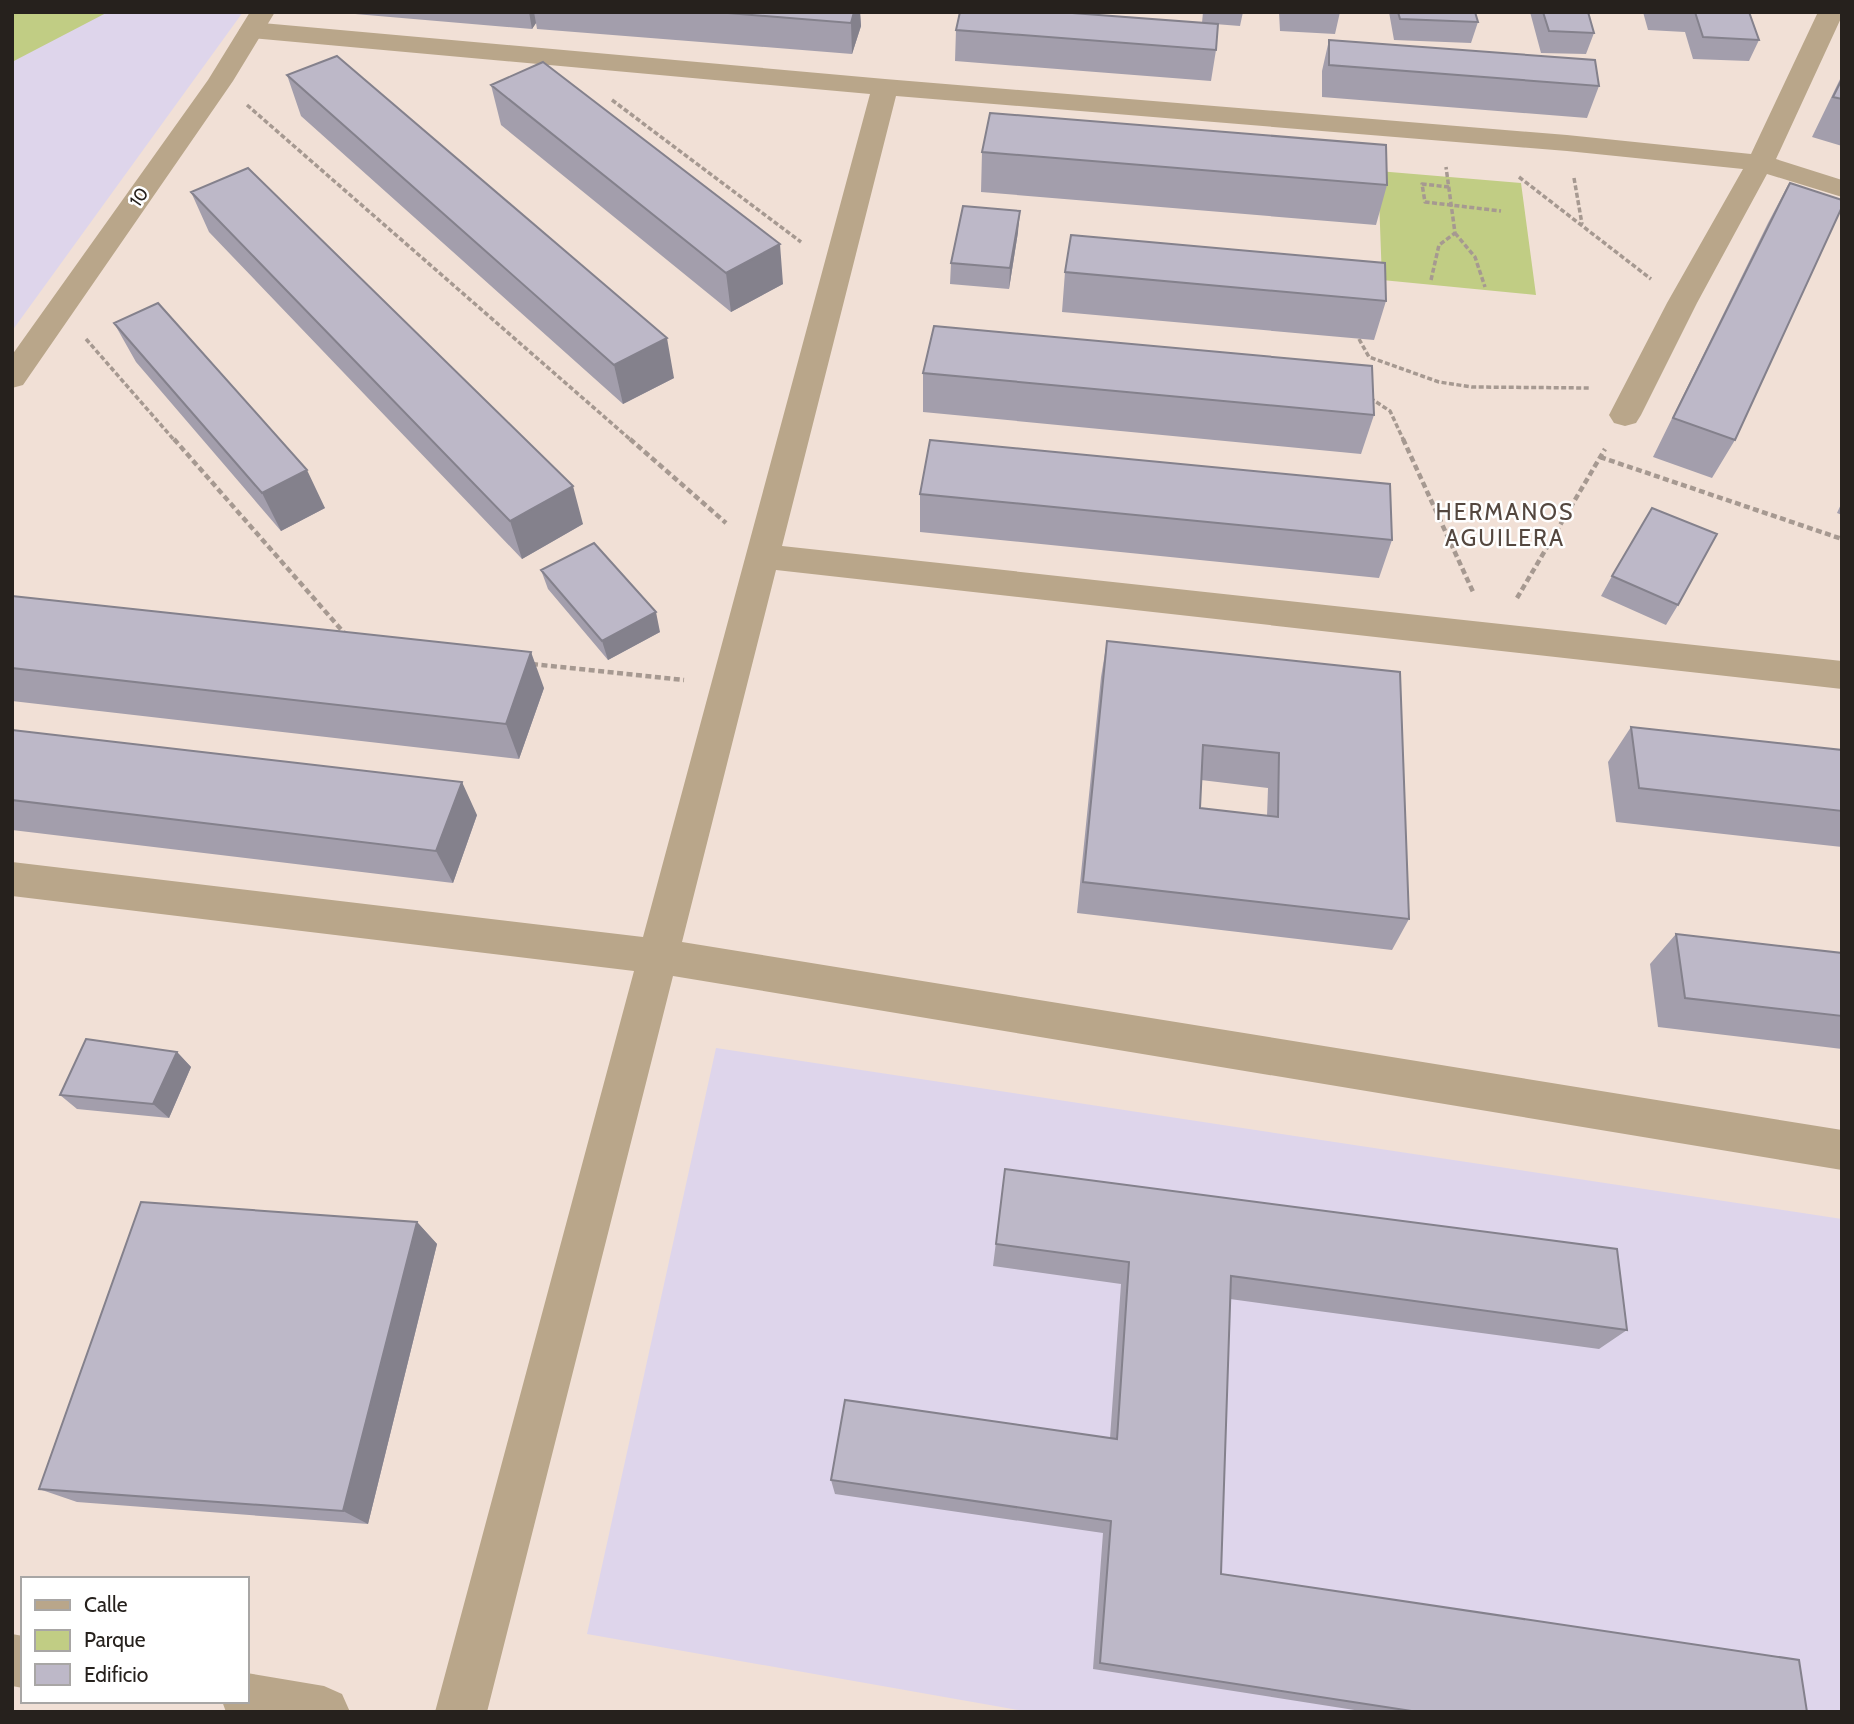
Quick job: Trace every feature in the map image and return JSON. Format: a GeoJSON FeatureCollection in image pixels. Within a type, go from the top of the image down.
{"type":"FeatureCollection","features":[{"type":"Feature","properties":{"kind":"street"},"geometry":{"type":"LineString","coordinates":[[1625,415],[1682,303],[1760,163],[1831,12]]}},
{"type":"Feature","properties":{"kind":"street"},"geometry":{"type":"LineString","coordinates":[[258,21],[556,57],[1553,142],[1760,163],[1842,189]]}},
{"type":"Feature","properties":{"kind":"street","name":"10"},"geometry":{"type":"LineString","coordinates":[[12,378],[220,81],[258,21]]}},
{"type":"Feature","properties":{"kind":"street"},"geometry":{"type":"LineString","coordinates":[[461,1712],[885,87]]}},
{"type":"Feature","properties":{"kind":"street"},"geometry":{"type":"LineString","coordinates":[[763,556],[1842,675]]}},
{"type":"Feature","properties":{"kind":"street"},"geometry":{"type":"LineString","coordinates":[[12,879],[658,957],[1842,1150]]}},
{"type":"Feature","properties":{"kind":"street"},"geometry":{"type":"LineString","coordinates":[[248,1699],[324,1712]]}},
{"type":"Feature","properties":{"kind":"path"},"geometry":{"type":"LineString","coordinates":[[556,57],[837,270]]}},
{"type":"Feature","properties":{"kind":"path"},"geometry":{"type":"LineString","coordinates":[[220,81],[763,556]]}},
{"type":"Feature","properties":{"kind":"path"},"geometry":{"type":"LineString","coordinates":[[1445,164],[1455,233],[1477,256],[1483,270],[1485,287]]}},
{"type":"Feature","properties":{"kind":"path"},"geometry":{"type":"LineString","coordinates":[[1516,174],[1682,303]]}},
{"type":"Feature","properties":{"kind":"path"},"geometry":{"type":"LineString","coordinates":[[1573,174],[1582,225]]}},
{"type":"Feature","properties":{"kind":"path"},"geometry":{"type":"LineString","coordinates":[[1449,187],[1422,184],[1425,202],[1501,211]]}},
{"type":"Feature","properties":{"kind":"path"},"geometry":{"type":"LineString","coordinates":[[1431,280],[1438,245],[1455,233]]}},
{"type":"Feature","properties":{"kind":"path"},"geometry":{"type":"LineString","coordinates":[[60,310],[354,644]]}},
{"type":"Feature","properties":{"kind":"path"},"geometry":{"type":"LineString","coordinates":[[1359,339],[1369,357],[1439,382],[1513,389],[1640,387]]}},
{"type":"Feature","properties":{"kind":"path"},"geometry":{"type":"LineString","coordinates":[[1363,394],[1390,411],[1493,638]]}},
{"type":"Feature","properties":{"kind":"path"},"geometry":{"type":"LineString","coordinates":[[1493,638],[1625,415]]}},
{"type":"Feature","properties":{"kind":"path"},"geometry":{"type":"LineString","coordinates":[[1600,457],[1842,539]]}},
{"type":"Feature","properties":{"kind":"path"},"geometry":{"type":"LineString","coordinates":[[528,663],[730,685]]}},
{"type":"Feature","properties":{"kind":"shaded area"},"geometry":{"type":"Polygon","coordinates":[[[12,12],[243,12],[12,331],[12,12]]]}},
{"type":"Feature","properties":{"kind":"shaded area"},"geometry":{"type":"Polygon","coordinates":[[[716,1048],[1842,1219],[1842,1712],[1030,1712],[587,1634],[716,1048]]]}},
{"type":"Feature","properties":{"kind":"green space"},"geometry":{"type":"Polygon","coordinates":[[[12,12],[108,12],[12,62],[12,12]]]}},
{"type":"Feature","properties":{"kind":"green space"},"geometry":{"type":"Polygon","coordinates":[[[1378,171],[1521,183],[1536,295],[1382,280],[1378,171]]]}},
{"type":"Feature","properties":{"kind":"building"},"geometry":{"type":"Polygon","coordinates":[[[716,12],[854,12],[851,23],[716,12]]]}},
{"type":"Feature","properties":{"kind":"building"},"geometry":{"type":"Polygon","coordinates":[[[960,12],[1059,12],[1218,24],[1216,50],[956,30],[960,12]]]}},
{"type":"Feature","properties":{"kind":"building"},"geometry":{"type":"Polygon","coordinates":[[[1398,12],[1475,12],[1478,22],[1400,19],[1398,12]]]}},
{"type":"Feature","properties":{"kind":"building"},"geometry":{"type":"Polygon","coordinates":[[[1543,12],[1588,12],[1594,33],[1549,31],[1543,12]]]}},
{"type":"Feature","properties":{"kind":"building"},"geometry":{"type":"Polygon","coordinates":[[[1695,12],[1749,12],[1759,40],[1703,37],[1695,12]]]}},
{"type":"Feature","properties":{"kind":"building"},"geometry":{"type":"Polygon","coordinates":[[[1329,40],[1595,60],[1599,86],[1329,65],[1329,40]]]}},
{"type":"Feature","properties":{"kind":"building"},"geometry":{"type":"Polygon","coordinates":[[[337,56],[667,338],[614,365],[287,75],[337,56]]]}},
{"type":"Feature","properties":{"kind":"building"},"geometry":{"type":"Polygon","coordinates":[[[543,62],[780,244],[726,273],[491,85],[543,62]]]}},
{"type":"Feature","properties":{"kind":"building"},"geometry":{"type":"Polygon","coordinates":[[[1842,79],[1842,99],[1833,97],[1842,79]]]}},
{"type":"Feature","properties":{"kind":"building"},"geometry":{"type":"Polygon","coordinates":[[[990,113],[1386,145],[1387,185],[982,152],[990,113]]]}},
{"type":"Feature","properties":{"kind":"building"},"geometry":{"type":"Polygon","coordinates":[[[248,168],[573,486],[510,521],[191,192],[248,168]]]}},
{"type":"Feature","properties":{"kind":"building"},"geometry":{"type":"Polygon","coordinates":[[[1790,183],[1842,200],[1842,207],[1735,440],[1673,418],[1790,183]]]}},
{"type":"Feature","properties":{"kind":"building"},"geometry":{"type":"Polygon","coordinates":[[[963,206],[1020,211],[1010,268],[951,263],[963,206]]]}},
{"type":"Feature","properties":{"kind":"building"},"geometry":{"type":"Polygon","coordinates":[[[1071,235],[1385,263],[1386,301],[1065,272],[1071,235]]]}},
{"type":"Feature","properties":{"kind":"building"},"geometry":{"type":"Polygon","coordinates":[[[158,303],[307,470],[262,493],[114,323],[158,303]]]}},
{"type":"Feature","properties":{"kind":"building"},"geometry":{"type":"Polygon","coordinates":[[[934,326],[1372,366],[1374,415],[923,373],[934,326]]]}},
{"type":"Feature","properties":{"kind":"building"},"geometry":{"type":"Polygon","coordinates":[[[930,440],[1390,484],[1392,540],[920,494],[930,440]]]}},
{"type":"Feature","properties":{"kind":"building"},"geometry":{"type":"Polygon","coordinates":[[[1652,508],[1717,534],[1678,605],[1612,576],[1652,508]]]}},
{"type":"Feature","properties":{"kind":"building"},"geometry":{"type":"Polygon","coordinates":[[[594,543],[656,612],[602,641],[541,570],[594,543]]]}},
{"type":"Feature","properties":{"kind":"building"},"geometry":{"type":"Polygon","coordinates":[[[12,596],[531,652],[506,724],[12,668],[12,596]]]}},
{"type":"Feature","properties":{"kind":"building"},"geometry":{"type":"Polygon","coordinates":[[[1107,641],[1400,672],[1409,919],[1083,882],[1107,641]],[[1203,745],[1200,808],[1278,817],[1279,753],[1203,745]]]}},
{"type":"Feature","properties":{"kind":"building"},"geometry":{"type":"Polygon","coordinates":[[[1631,727],[1842,750],[1842,811],[1639,788],[1631,727]]]}},
{"type":"Feature","properties":{"kind":"building"},"geometry":{"type":"Polygon","coordinates":[[[12,730],[462,782],[436,851],[12,800],[12,730]]]}},
{"type":"Feature","properties":{"kind":"building"},"geometry":{"type":"Polygon","coordinates":[[[1676,934],[1842,953],[1842,1016],[1685,998],[1676,934]]]}},
{"type":"Feature","properties":{"kind":"building"},"geometry":{"type":"Polygon","coordinates":[[[86,1039],[177,1052],[153,1104],[60,1095],[86,1039]]]}},
{"type":"Feature","properties":{"kind":"building"},"geometry":{"type":"Polygon","coordinates":[[[1005,1169],[1617,1249],[1627,1330],[1231,1276],[1221,1574],[1799,1660],[1807,1712],[1418,1712],[1100,1663],[1111,1521],[831,1480],[845,1400],[1117,1439],[1129,1262],[996,1244],[1005,1169]]]}},
{"type":"Feature","properties":{"kind":"building"},"geometry":{"type":"Polygon","coordinates":[[[141,1202],[417,1222],[343,1511],[39,1489],[141,1202]]]}},
{"type":"Feature","properties":{"kind":"district","name":"HERMANOS AGUILERA"},"geometry":{"type":"Point","coordinates":[1505,525]}}]}
